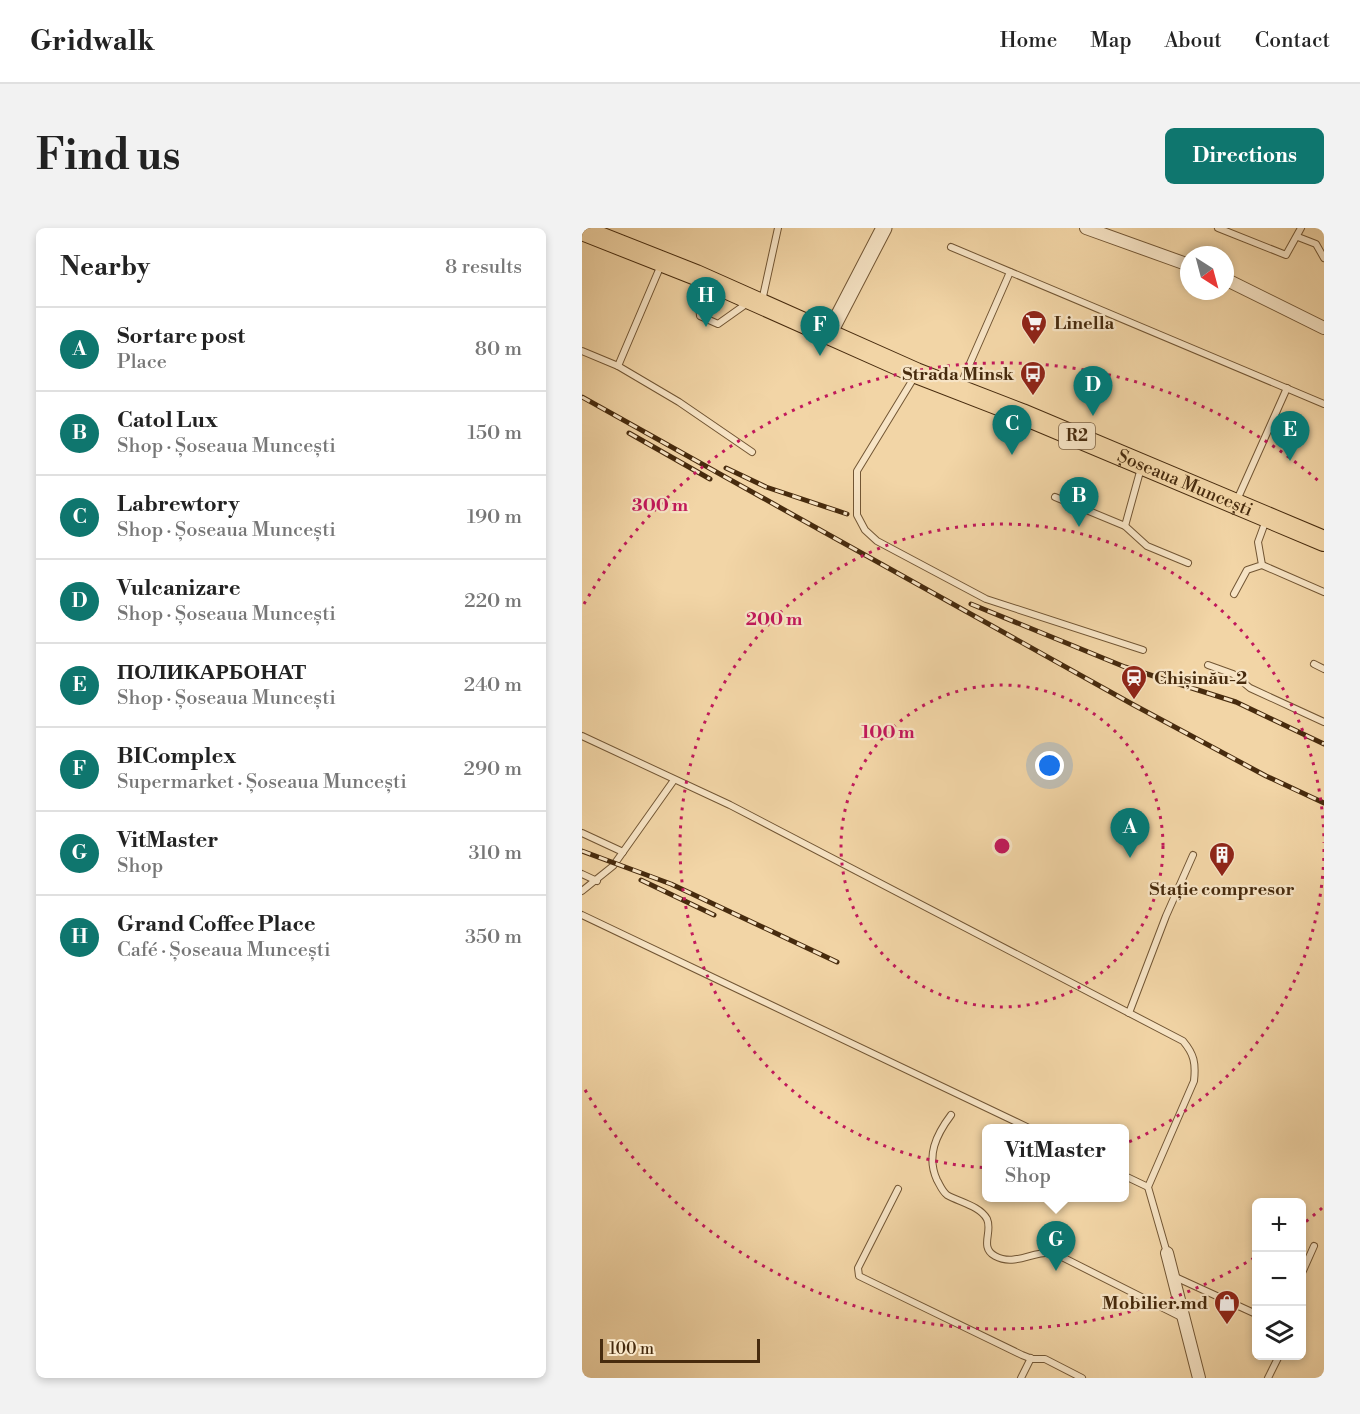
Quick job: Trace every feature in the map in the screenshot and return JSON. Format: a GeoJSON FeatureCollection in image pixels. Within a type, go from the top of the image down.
{"type":"FeatureCollection","features":[{"type":"Feature","properties":{"kind":"main road","name":"Șoseaua Muncești"},"geometry":{"type":"LineString","coordinates":[[582,231],[696,275],[916,373],[1142,464],[1324,541]]}},
{"type":"Feature","properties":{"kind":"street"},"geometry":{"type":"LineString","coordinates":[[829,334],[884,228]]}},
{"type":"Feature","properties":{"kind":"street"},"geometry":{"type":"LineString","coordinates":[[1086,228],[1180,262]]}},
{"type":"Feature","properties":{"kind":"street"},"geometry":{"type":"LineString","coordinates":[[1234,283],[1324,328]]}},
{"type":"Feature","properties":{"kind":"street"},"geometry":{"type":"LineString","coordinates":[[1167,1253],[1199,1378]]}},
{"type":"Feature","properties":{"kind":"lane"},"geometry":{"type":"LineString","coordinates":[[696,275],[700,316],[718,324],[757,301],[778,228]]}},
{"type":"Feature","properties":{"kind":"lane"},"geometry":{"type":"LineString","coordinates":[[1218,228],[1286,255],[1301,228]]}},
{"type":"Feature","properties":{"kind":"lane"},"geometry":{"type":"LineString","coordinates":[[1298,237],[1316,244],[1324,258]]}},
{"type":"Feature","properties":{"kind":"lane"},"geometry":{"type":"LineString","coordinates":[[951,247],[1324,404]]}},
{"type":"Feature","properties":{"kind":"lane"},"geometry":{"type":"LineString","coordinates":[[618,366],[662,261]]}},
{"type":"Feature","properties":{"kind":"lane"},"geometry":{"type":"LineString","coordinates":[[959,389],[1010,272]]}},
{"type":"Feature","properties":{"kind":"lane"},"geometry":{"type":"LineString","coordinates":[[582,351],[618,366],[679,402],[752,452]]}},
{"type":"Feature","properties":{"kind":"lane"},"geometry":{"type":"LineString","coordinates":[[916,373],[857,471],[857,515],[865,530],[877,541],[986,599],[1143,650]]}},
{"type":"Feature","properties":{"kind":"lane"},"geometry":{"type":"LineString","coordinates":[[1235,503],[1287,388]]}},
{"type":"Feature","properties":{"kind":"lane"},"geometry":{"type":"LineString","coordinates":[[1125,526],[1142,464]]}},
{"type":"Feature","properties":{"kind":"lane"},"geometry":{"type":"LineString","coordinates":[[1055,496],[1125,526],[1147,546],[1188,564]]}},
{"type":"Feature","properties":{"kind":"lane"},"geometry":{"type":"LineString","coordinates":[[1262,565],[1258,542],[1267,517]]}},
{"type":"Feature","properties":{"kind":"lane"},"geometry":{"type":"LineString","coordinates":[[1234,594],[1247,570],[1262,565],[1324,591]]}},
{"type":"Feature","properties":{"kind":"lane"},"geometry":{"type":"LineString","coordinates":[[1314,664],[1324,669]]}},
{"type":"Feature","properties":{"kind":"lane"},"geometry":{"type":"LineString","coordinates":[[1208,665],[1233,674],[1250,688],[1324,722]]}},
{"type":"Feature","properties":{"kind":"lane"},"geometry":{"type":"LineString","coordinates":[[582,736],[730,805],[1183,1041],[1193,1053],[1196,1067],[1194,1081],[1148,1187],[1167,1253]]}},
{"type":"Feature","properties":{"kind":"lane"},"geometry":{"type":"LineString","coordinates":[[582,891],[597,881],[623,852],[674,780]]}},
{"type":"Feature","properties":{"kind":"lane"},"geometry":{"type":"LineString","coordinates":[[582,833],[623,852]]}},
{"type":"Feature","properties":{"kind":"lane"},"geometry":{"type":"LineString","coordinates":[[1129,1012],[1168,909],[1193,855]]}},
{"type":"Feature","properties":{"kind":"lane"},"geometry":{"type":"LineString","coordinates":[[582,874],[597,881]]}},
{"type":"Feature","properties":{"kind":"lane"},"geometry":{"type":"LineString","coordinates":[[582,915],[1021,1124]]}},
{"type":"Feature","properties":{"kind":"lane"},"geometry":{"type":"LineString","coordinates":[[951,1115],[940,1132],[931,1154],[934,1173],[943,1192],[982,1212],[989,1227],[986,1246],[989,1252],[1004,1260],[1014,1260],[1045,1252],[1054,1253],[1183,1318]]}},
{"type":"Feature","properties":{"kind":"lane"},"geometry":{"type":"LineString","coordinates":[[1129,1178],[1148,1187]]}},
{"type":"Feature","properties":{"kind":"lane"},"geometry":{"type":"LineString","coordinates":[[898,1189],[858,1268],[859,1276],[1030,1358],[1045,1359],[1082,1378]]}},
{"type":"Feature","properties":{"kind":"lane"},"geometry":{"type":"LineString","coordinates":[[1306,1264],[1314,1246]]}},
{"type":"Feature","properties":{"kind":"lane"},"geometry":{"type":"LineString","coordinates":[[1173,1275],[1252,1312]]}},
{"type":"Feature","properties":{"kind":"lane"},"geometry":{"type":"LineString","coordinates":[[1021,1378],[1030,1358]]}},
{"type":"Feature","properties":{"kind":"lane"},"geometry":{"type":"LineString","coordinates":[[1268,1378],[1277,1360]]}},
{"type":"Feature","properties":{"kind":"railway"},"geometry":{"type":"LineString","coordinates":[[582,397],[1132,704],[1266,776],[1324,803]]}},
{"type":"Feature","properties":{"kind":"railway"},"geometry":{"type":"LineString","coordinates":[[629,433],[710,479]]}},
{"type":"Feature","properties":{"kind":"railway"},"geometry":{"type":"LineString","coordinates":[[726,468],[766,487],[847,514]]}},
{"type":"Feature","properties":{"kind":"railway"},"geometry":{"type":"LineString","coordinates":[[971,604],[1125,667],[1236,702],[1324,744]]}},
{"type":"Feature","properties":{"kind":"railway"},"geometry":{"type":"LineString","coordinates":[[582,851],[671,884],[837,962]]}},
{"type":"Feature","properties":{"kind":"railway"},"geometry":{"type":"LineString","coordinates":[[641,880],[714,915]]}},
{"type":"Feature","properties":{"kind":"place","name":"Grand Coffee Place"},"geometry":{"type":"Point","coordinates":[706,327]}},
{"type":"Feature","properties":{"kind":"place","name":"Linella"},"geometry":{"type":"Point","coordinates":[1034,346]}},
{"type":"Feature","properties":{"kind":"place","name":"BIComplex"},"geometry":{"type":"Point","coordinates":[820,356]}},
{"type":"Feature","properties":{"kind":"place","name":"Strada Minsk"},"geometry":{"type":"Point","coordinates":[1033,397]}},
{"type":"Feature","properties":{"kind":"place","name":"Vulcanizare"},"geometry":{"type":"Point","coordinates":[1093,416]}},
{"type":"Feature","properties":{"kind":"place","name":"Labrewtory"},"geometry":{"type":"Point","coordinates":[1012,455]}},
{"type":"Feature","properties":{"kind":"place","name":"ПОЛИКАРБОНАТ"},"geometry":{"type":"Point","coordinates":[1290,461]}},
{"type":"Feature","properties":{"kind":"place","name":"Catol Lux"},"geometry":{"type":"Point","coordinates":[1079,527]}},
{"type":"Feature","properties":{"kind":"place","name":"Chișinău-2"},"geometry":{"type":"Point","coordinates":[1134,701]}},
{"type":"Feature","properties":{"kind":"place","name":"Sortare post"},"geometry":{"type":"Point","coordinates":[1130,858]}},
{"type":"Feature","properties":{"kind":"place","name":"Stație compresor"},"geometry":{"type":"Point","coordinates":[1222,878]}},
{"type":"Feature","properties":{"kind":"place","name":"VitMaster"},"geometry":{"type":"Point","coordinates":[1056,1271]}},
{"type":"Feature","properties":{"kind":"place","name":"Mobilier.md"},"geometry":{"type":"Point","coordinates":[1227,1326]}}]}
